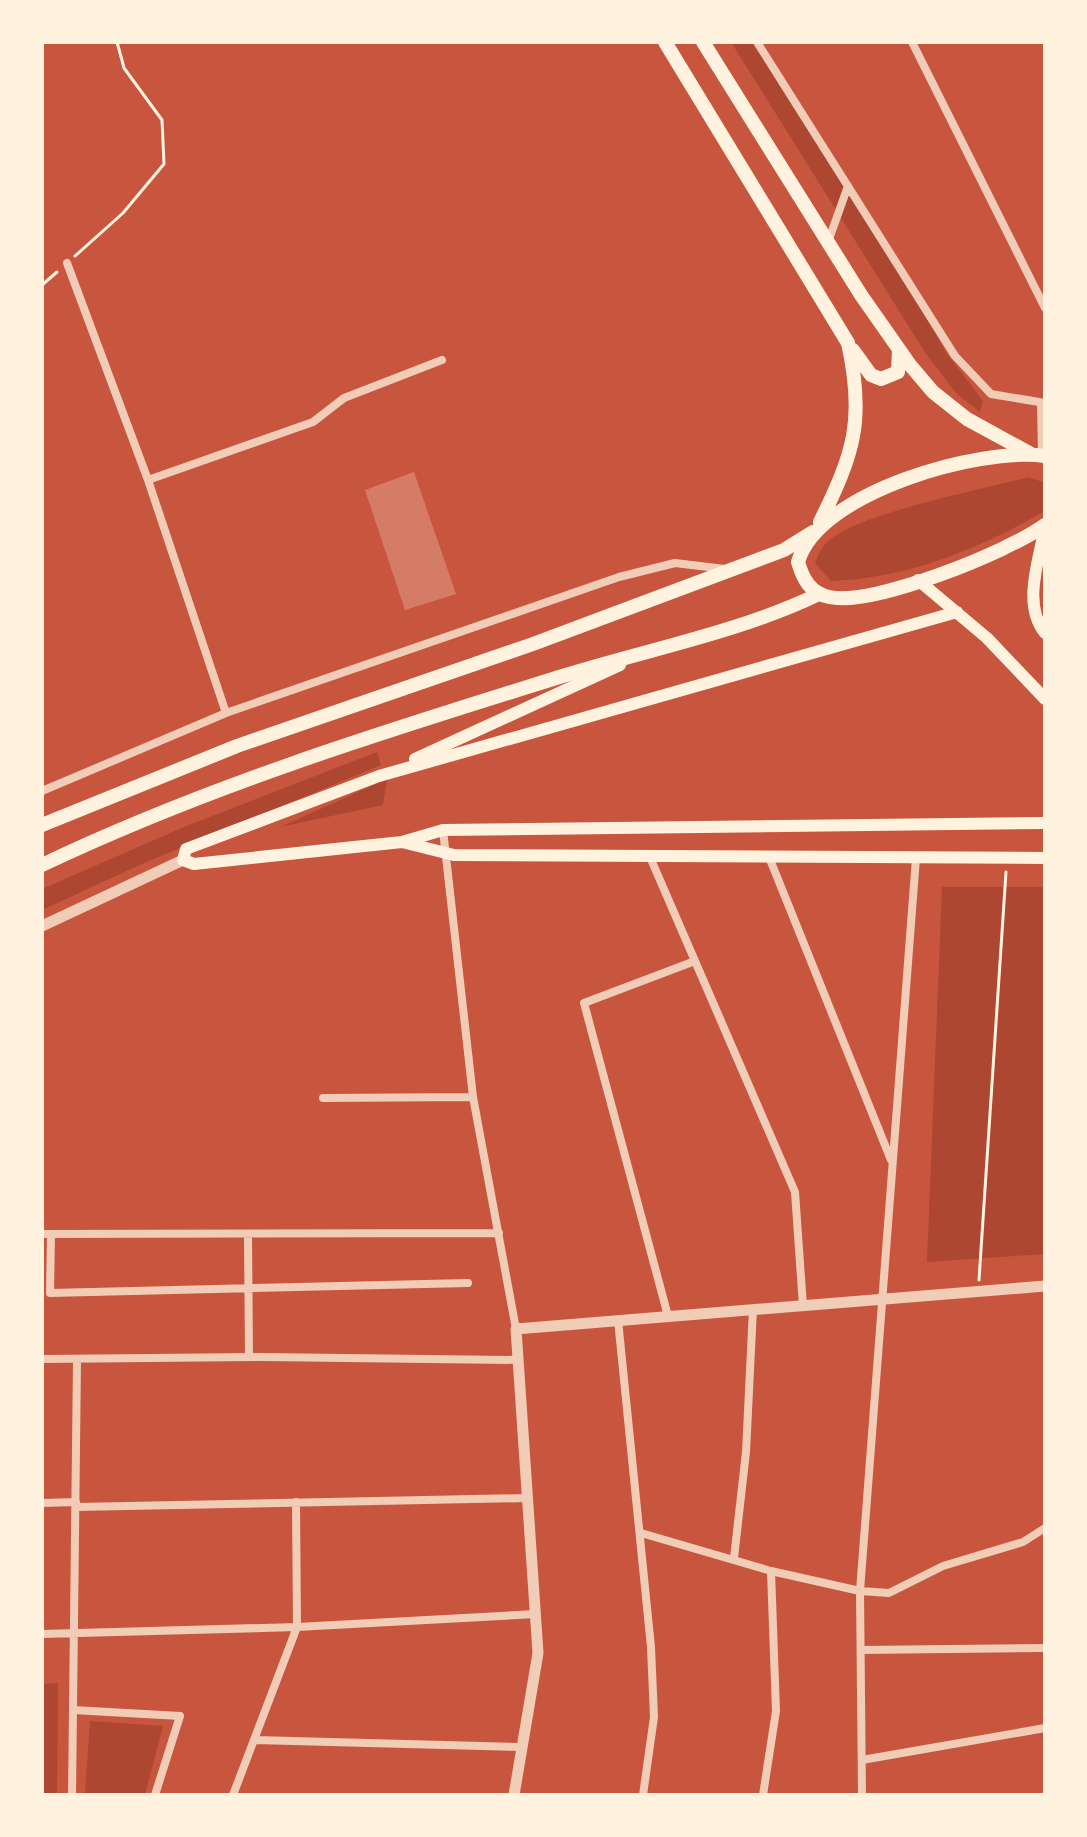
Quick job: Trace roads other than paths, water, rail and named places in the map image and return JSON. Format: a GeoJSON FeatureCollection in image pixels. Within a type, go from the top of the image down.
{"type":"FeatureCollection","features":[{"type":"Feature","properties":{"kind":"main road"},"geometry":{"type":"LineString","coordinates":[[665,42],[831,310],[848,343],[871,375],[881,379],[898,372],[899,350]]}},
{"type":"Feature","properties":{"kind":"main road"},"geometry":{"type":"LineString","coordinates":[[703,42],[828,242],[899,350],[933,392],[956,410],[1039,455]]}},
{"type":"Feature","properties":{"kind":"main road"},"geometry":{"type":"LineString","coordinates":[[848,343],[857,384],[851,454],[815,531],[802,547],[798,562],[809,587],[819,594],[853,599],[980,558],[1045,526]]}},
{"type":"Feature","properties":{"kind":"main road"},"geometry":{"type":"LineString","coordinates":[[42,825],[237,746],[533,644],[784,550],[851,504],[900,483],[956,466],[1039,455]]}},
{"type":"Feature","properties":{"kind":"main road"},"geometry":{"type":"LineString","coordinates":[[1045,526],[1040,579],[1032,606],[1036,622],[1045,633]]}},
{"type":"Feature","properties":{"kind":"main road"},"geometry":{"type":"LineString","coordinates":[[918,580],[987,638],[1045,699]]}},
{"type":"Feature","properties":{"kind":"main road"},"geometry":{"type":"LineString","coordinates":[[42,865],[254,779],[396,728],[660,646],[772,616],[819,594]]}},
{"type":"Feature","properties":{"kind":"main road"},"geometry":{"type":"LineString","coordinates":[[379,776],[957,612]]}},
{"type":"Feature","properties":{"kind":"main road"},"geometry":{"type":"LineString","coordinates":[[660,646],[379,776],[186,849],[183,860],[194,864],[402,842],[443,830],[1045,823]]}},
{"type":"Feature","properties":{"kind":"main road"},"geometry":{"type":"LineString","coordinates":[[402,842],[444,854],[1045,858]]}},
{"type":"Feature","properties":{"kind":"street"},"geometry":{"type":"LineString","coordinates":[[757,42],[955,356],[991,394],[1043,403],[1039,455]]}},
{"type":"Feature","properties":{"kind":"street"},"geometry":{"type":"LineString","coordinates":[[912,42],[1045,308]]}},
{"type":"Feature","properties":{"kind":"street"},"geometry":{"type":"LineString","coordinates":[[828,242],[848,186]]}},
{"type":"Feature","properties":{"kind":"street"},"geometry":{"type":"LineString","coordinates":[[67,263],[148,480],[226,713]]}},
{"type":"Feature","properties":{"kind":"street"},"geometry":{"type":"LineString","coordinates":[[148,480],[313,422],[344,398],[442,360]]}},
{"type":"Feature","properties":{"kind":"street"},"geometry":{"type":"LineString","coordinates":[[42,791],[226,713],[619,577],[675,563],[730,569]]}},
{"type":"Feature","properties":{"kind":"street"},"geometry":{"type":"LineString","coordinates":[[443,830],[473,1097],[519,1360],[538,1653],[514,1795]]}},
{"type":"Feature","properties":{"kind":"street"},"geometry":{"type":"LineString","coordinates":[[650,857],[795,1192],[803,1306]]}},
{"type":"Feature","properties":{"kind":"street"},"geometry":{"type":"LineString","coordinates":[[769,857],[893,1164]]}},
{"type":"Feature","properties":{"kind":"street"},"geometry":{"type":"LineString","coordinates":[[862,1795],[860,1591],[916,858]]}},
{"type":"Feature","properties":{"kind":"street"},"geometry":{"type":"LineString","coordinates":[[42,926],[183,860]]}},
{"type":"Feature","properties":{"kind":"street"},"geometry":{"type":"LineString","coordinates":[[668,1316],[584,1003],[695,961]]}},
{"type":"Feature","properties":{"kind":"street"},"geometry":{"type":"LineString","coordinates":[[323,1098],[473,1097]]}},
{"type":"Feature","properties":{"kind":"street"},"geometry":{"type":"LineString","coordinates":[[468,1283],[50,1293],[46,1234],[499,1233]]}},
{"type":"Feature","properties":{"kind":"street"},"geometry":{"type":"LineString","coordinates":[[248,1234],[249,1357]]}},
{"type":"Feature","properties":{"kind":"street"},"geometry":{"type":"LineString","coordinates":[[516,1329],[1045,1286]]}},
{"type":"Feature","properties":{"kind":"street"},"geometry":{"type":"LineString","coordinates":[[734,1558],[746,1452],[753,1309]]}},
{"type":"Feature","properties":{"kind":"street"},"geometry":{"type":"LineString","coordinates":[[618,1320],[641,1533],[654,1717],[643,1795]]}},
{"type":"Feature","properties":{"kind":"street"},"geometry":{"type":"LineString","coordinates":[[42,1359],[249,1357],[519,1360]]}},
{"type":"Feature","properties":{"kind":"street"},"geometry":{"type":"LineString","coordinates":[[72,1795],[77,1361]]}},
{"type":"Feature","properties":{"kind":"street"},"geometry":{"type":"LineString","coordinates":[[42,1503],[528,1498]]}},
{"type":"Feature","properties":{"kind":"street"},"geometry":{"type":"LineString","coordinates":[[233,1795],[297,1627],[296,1502]]}},
{"type":"Feature","properties":{"kind":"street"},"geometry":{"type":"LineString","coordinates":[[641,1533],[771,1571],[860,1591],[889,1593],[943,1566],[1023,1542],[1045,1528]]}},
{"type":"Feature","properties":{"kind":"street"},"geometry":{"type":"LineString","coordinates":[[763,1795],[776,1711],[771,1571]]}},
{"type":"Feature","properties":{"kind":"street"},"geometry":{"type":"LineString","coordinates":[[42,1634],[297,1627],[536,1614]]}},
{"type":"Feature","properties":{"kind":"street"},"geometry":{"type":"LineString","coordinates":[[861,1650],[1045,1648]]}},
{"type":"Feature","properties":{"kind":"street"},"geometry":{"type":"LineString","coordinates":[[73,1710],[180,1716],[155,1795]]}},
{"type":"Feature","properties":{"kind":"street"},"geometry":{"type":"LineString","coordinates":[[862,1760],[1045,1728]]}},
{"type":"Feature","properties":{"kind":"street"},"geometry":{"type":"LineString","coordinates":[[255,1740],[522,1747]]}}]}
